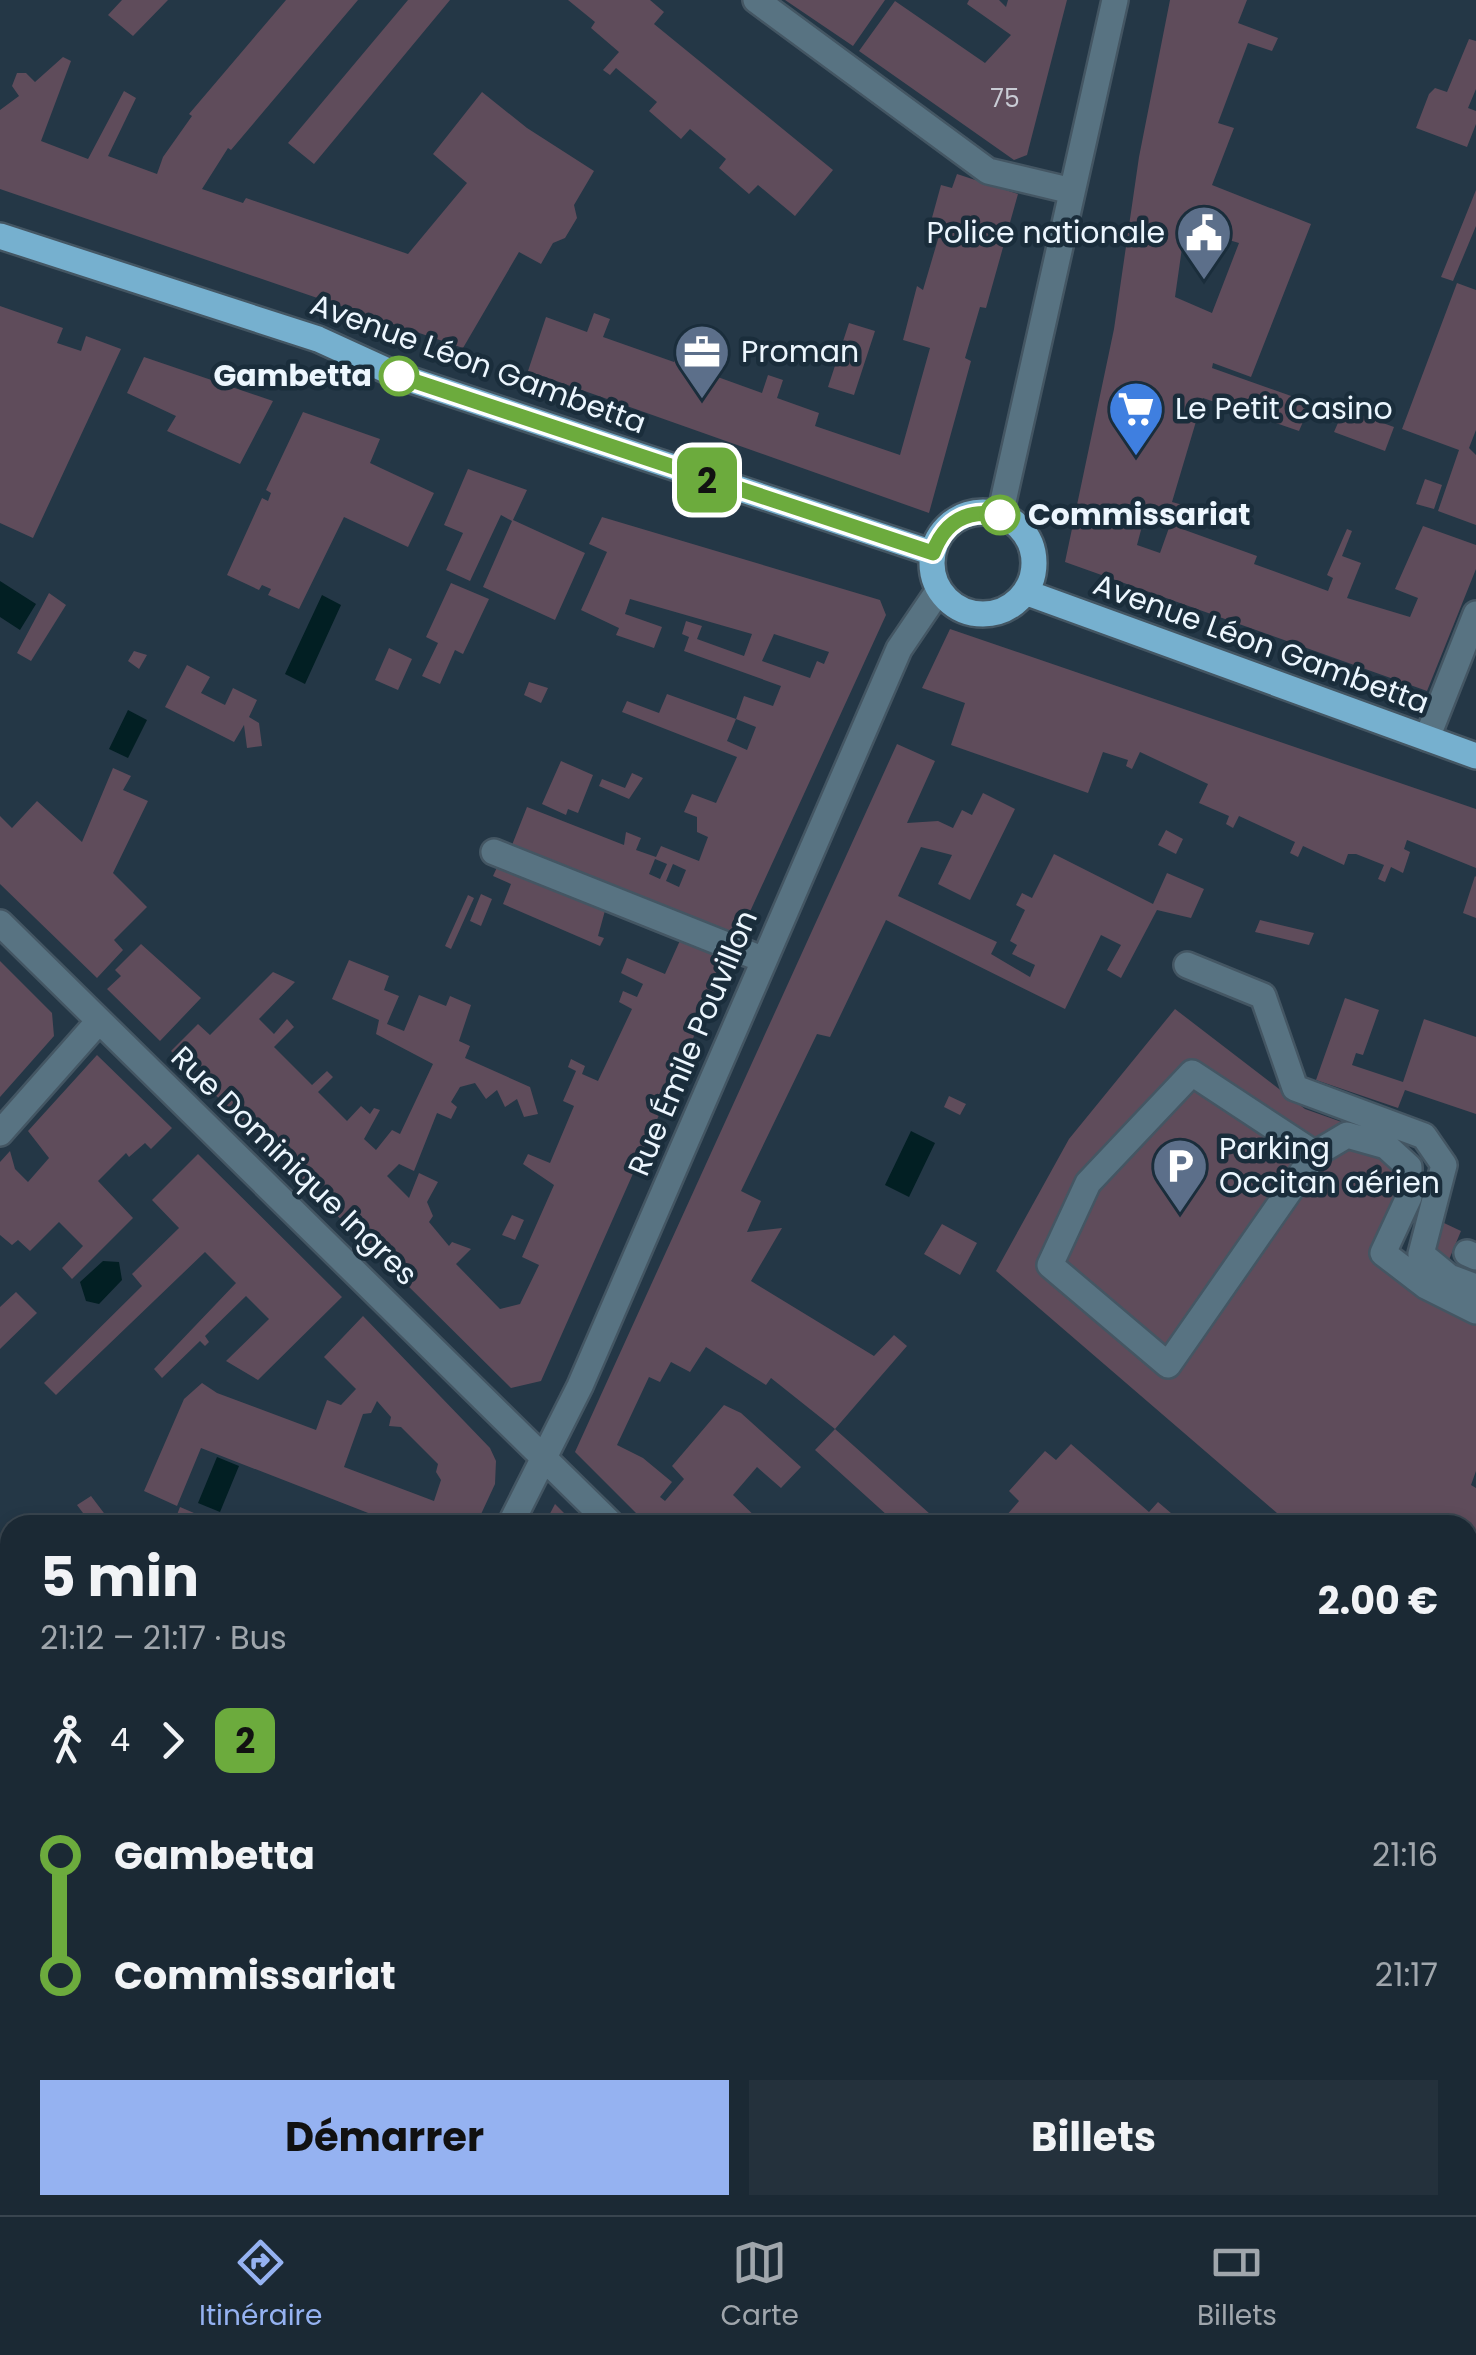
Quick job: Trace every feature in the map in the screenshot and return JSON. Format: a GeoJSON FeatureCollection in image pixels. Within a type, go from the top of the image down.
{"type":"FeatureCollection","features":[{"type":"Feature","properties":{"kind":"main road","name":"Avenue Léon Gambetta"},"geometry":{"type":"LineString","coordinates":[[0,236],[318,339],[399,376],[933,553]]}},
{"type":"Feature","properties":{"kind":"main road"},"geometry":{"type":"LineString","coordinates":[[972,513],[1000,515],[1024,534],[1032,548],[1032,578],[1014,604],[982,614],[966,611],[939,590],[933,553],[947,527],[958,518],[972,513]]}},
{"type":"Feature","properties":{"kind":"main road","name":"Avenue Léon Gambetta"},"geometry":{"type":"LineString","coordinates":[[1025,592],[1476,756]]}},
{"type":"Feature","properties":{"kind":"street"},"geometry":{"type":"LineString","coordinates":[[756,0],[988,171],[1072,191]]}},
{"type":"Feature","properties":{"kind":"street"},"geometry":{"type":"LineString","coordinates":[[1000,515],[1115,0]]}},
{"type":"Feature","properties":{"kind":"street","name":"Rue Émile Pouvillon"},"geometry":{"type":"LineString","coordinates":[[515,1515],[580,1386],[898,649],[939,590]]}},
{"type":"Feature","properties":{"kind":"street"},"geometry":{"type":"LineString","coordinates":[[1426,738],[1476,614]]}},
{"type":"Feature","properties":{"kind":"street"},"geometry":{"type":"LineString","coordinates":[[494,852],[764,960]]}},
{"type":"Feature","properties":{"kind":"street","name":"Rue Dominique Ingres"},"geometry":{"type":"LineString","coordinates":[[0,922],[602,1515]]}},
{"type":"Feature","properties":{"kind":"street"},"geometry":{"type":"LineString","coordinates":[[1187,965],[1263,996],[1295,1088],[1424,1136],[1444,1164],[1421,1254],[1449,1277],[1476,1287]]}},
{"type":"Feature","properties":{"kind":"street"},"geometry":{"type":"LineString","coordinates":[[0,1134],[99,1020]]}},
{"type":"Feature","properties":{"kind":"street"},"geometry":{"type":"LineString","coordinates":[[1316,1154],[1192,1073],[1088,1182],[1050,1265],[1168,1365],[1316,1154],[1347,1135],[1386,1146],[1409,1168],[1409,1197],[1384,1253],[1426,1286],[1476,1311]]}},
{"type":"Feature","properties":{"kind":"shaded area"},"geometry":{"type":"Polygon","coordinates":[[[0,581],[36,604],[20,630],[0,617],[0,581]]]}},
{"type":"Feature","properties":{"kind":"shaded area"},"geometry":{"type":"Polygon","coordinates":[[[322,595],[341,605],[305,684],[285,674],[322,595]]]}},
{"type":"Feature","properties":{"kind":"shaded area"},"geometry":{"type":"Polygon","coordinates":[[[128,710],[147,720],[128,758],[109,749],[128,710]]]}},
{"type":"Feature","properties":{"kind":"shaded area"},"geometry":{"type":"Polygon","coordinates":[[[911,1131],[935,1143],[909,1197],[885,1185],[911,1131]]]}},
{"type":"Feature","properties":{"kind":"shaded area"},"geometry":{"type":"Polygon","coordinates":[[[103,1261],[119,1262],[122,1280],[99,1304],[86,1301],[80,1282],[103,1261]]]}},
{"type":"Feature","properties":{"kind":"shaded area"},"geometry":{"type":"Polygon","coordinates":[[[217,1457],[239,1466],[220,1512],[198,1503],[217,1457]]]}},
{"type":"Feature","properties":{"kind":"building"},"geometry":{"type":"Polygon","coordinates":[[[122,0],[168,0],[133,36],[108,15],[122,0]]]}},
{"type":"Feature","properties":{"kind":"building"},"geometry":{"type":"Polygon","coordinates":[[[286,0],[358,0],[231,150],[228,148],[202,189],[243,203],[246,198],[408,254],[467,183],[433,154],[482,92],[527,128],[594,171],[574,205],[577,218],[565,238],[553,243],[541,264],[519,252],[463,348],[0,189],[0,110],[19,96],[12,86],[17,73],[26,73],[35,82],[63,57],[71,61],[41,141],[88,159],[124,91],[136,98],[108,156],[157,174],[163,157],[192,116],[189,114],[286,0]]]}},
{"type":"Feature","properties":{"kind":"building"},"geometry":{"type":"Polygon","coordinates":[[[408,0],[450,0],[314,164],[288,143],[408,0]]]}},
{"type":"Feature","properties":{"kind":"building"},"geometry":{"type":"Polygon","coordinates":[[[568,0],[650,0],[664,12],[654,24],[833,170],[795,216],[758,185],[749,194],[719,168],[726,159],[690,129],[681,139],[649,111],[657,102],[616,68],[610,75],[603,70],[619,52],[591,28],[595,22],[568,0]]]}},
{"type":"Feature","properties":{"kind":"building"},"geometry":{"type":"Polygon","coordinates":[[[785,0],[885,0],[853,46],[785,0]]]}},
{"type":"Feature","properties":{"kind":"building"},"geometry":{"type":"Polygon","coordinates":[[[969,0],[999,0],[1006,7],[1008,0],[1067,0],[1027,155],[1014,160],[859,51],[895,1],[985,63],[1011,35],[967,4],[969,0]]]}},
{"type":"Feature","properties":{"kind":"building"},"geometry":{"type":"Polygon","coordinates":[[[1170,0],[1247,0],[1238,23],[1278,38],[1272,51],[1248,43],[1218,123],[1234,128],[1212,185],[1311,224],[1251,377],[1213,363],[1212,368],[1311,403],[1299,431],[1203,398],[1172,502],[1190,507],[1182,529],[1257,556],[1254,564],[1328,591],[1333,578],[1327,575],[1347,529],[1352,531],[1342,556],[1361,563],[1347,598],[1410,617],[1418,598],[1395,589],[1423,526],[1476,545],[1476,569],[1427,691],[1065,562],[1114,329],[1139,157],[1170,0]],[[1185,227],[1175,297],[1212,313],[1239,243],[1185,227]],[[1145,515],[1137,545],[1160,553],[1170,525],[1145,515]]]}},
{"type":"Feature","properties":{"kind":"building"},"geometry":{"type":"Polygon","coordinates":[[[1469,39],[1476,41],[1476,89],[1468,108],[1476,111],[1476,124],[1467,147],[1416,128],[1429,94],[1435,88],[1447,92],[1469,39]]]}},
{"type":"Feature","properties":{"kind":"building"},"geometry":{"type":"Polygon","coordinates":[[[957,174],[1018,194],[986,308],[980,307],[965,358],[971,361],[929,513],[528,371],[546,317],[587,332],[594,313],[610,319],[603,337],[674,362],[680,344],[696,350],[690,367],[762,393],[768,375],[783,380],[777,398],[819,413],[815,426],[900,455],[930,348],[903,340],[917,286],[923,290],[941,229],[930,225],[941,185],[952,188],[957,174]]]}},
{"type":"Feature","properties":{"kind":"building"},"geometry":{"type":"Polygon","coordinates":[[[1476,190],[1476,226],[1453,281],[1441,277],[1476,190]]]}},
{"type":"Feature","properties":{"kind":"building"},"geometry":{"type":"Polygon","coordinates":[[[1457,283],[1476,290],[1476,430],[1469,448],[1476,455],[1476,525],[1438,511],[1459,450],[1402,429],[1457,283]]]}},
{"type":"Feature","properties":{"kind":"building"},"geometry":{"type":"Polygon","coordinates":[[[0,306],[63,328],[57,343],[81,351],[86,336],[121,349],[33,538],[0,523],[0,306]]]}},
{"type":"Feature","properties":{"kind":"building"},"geometry":{"type":"Polygon","coordinates":[[[849,323],[875,331],[854,395],[828,387],[849,323]]]}},
{"type":"Feature","properties":{"kind":"building"},"geometry":{"type":"Polygon","coordinates":[[[144,357],[273,401],[240,464],[167,431],[176,416],[127,393],[144,357]]]}},
{"type":"Feature","properties":{"kind":"building"},"geometry":{"type":"Polygon","coordinates":[[[1344,409],[1394,427],[1385,451],[1334,432],[1344,409]]]}},
{"type":"Feature","properties":{"kind":"building"},"geometry":{"type":"Polygon","coordinates":[[[303,412],[380,439],[370,463],[434,493],[408,547],[344,517],[299,609],[268,595],[271,589],[262,585],[259,590],[227,575],[262,498],[268,501],[271,493],[266,490],[303,412]]]}},
{"type":"Feature","properties":{"kind":"building"},"geometry":{"type":"Polygon","coordinates":[[[468,469],[527,490],[513,520],[585,553],[555,620],[483,587],[512,521],[501,515],[470,581],[446,570],[463,533],[444,525],[468,469]]]}},
{"type":"Feature","properties":{"kind":"building"},"geometry":{"type":"Polygon","coordinates":[[[1425,479],[1442,485],[1434,509],[1416,504],[1425,479]]]}},
{"type":"Feature","properties":{"kind":"building"},"geometry":{"type":"Polygon","coordinates":[[[602,517],[880,600],[886,615],[737,940],[521,856],[512,845],[527,807],[624,845],[626,832],[641,838],[636,850],[656,857],[661,846],[699,861],[708,837],[697,832],[697,817],[684,812],[692,794],[716,803],[737,757],[622,712],[627,701],[659,713],[667,694],[736,719],[744,696],[773,706],[781,686],[684,651],[689,637],[682,634],[686,621],[702,626],[697,639],[744,656],[752,634],[630,599],[625,614],[662,627],[654,648],[616,635],[619,628],[581,610],[607,552],[589,544],[602,517]],[[774,634],[762,661],[810,678],[817,661],[824,664],[829,652],[774,634]],[[736,719],[727,741],[747,750],[756,727],[736,719]],[[655,859],[649,874],[660,879],[667,864],[655,859]],[[673,864],[666,881],[679,887],[686,870],[673,864]]]}},
{"type":"Feature","properties":{"kind":"building"},"geometry":{"type":"Polygon","coordinates":[[[451,583],[489,599],[463,654],[455,650],[440,684],[422,676],[438,643],[426,637],[451,583]]]}},
{"type":"Feature","properties":{"kind":"building"},"geometry":{"type":"Polygon","coordinates":[[[49,593],[66,605],[31,661],[17,653],[49,593]]]}},
{"type":"Feature","properties":{"kind":"building"},"geometry":{"type":"Polygon","coordinates":[[[950,629],[1476,809],[1476,868],[1407,840],[1404,849],[1410,852],[1403,873],[1391,867],[1385,882],[1378,879],[1384,865],[1356,854],[1348,854],[1344,865],[1303,846],[1298,857],[1290,853],[1295,842],[1239,816],[1233,828],[1226,824],[1229,816],[1199,803],[1208,784],[1140,752],[1132,769],[1126,766],[1128,760],[1103,752],[1088,793],[951,745],[965,703],[922,688],[950,629]]]}},
{"type":"Feature","properties":{"kind":"building"},"geometry":{"type":"Polygon","coordinates":[[[389,648],[412,659],[398,690],[375,680],[389,648]]]}},
{"type":"Feature","properties":{"kind":"building"},"geometry":{"type":"Polygon","coordinates":[[[134,651],[147,655],[139,669],[128,661],[134,651]]]}},
{"type":"Feature","properties":{"kind":"building"},"geometry":{"type":"Polygon","coordinates":[[[187,665],[210,677],[201,693],[225,705],[233,688],[257,700],[249,717],[259,723],[262,746],[247,748],[244,725],[234,742],[165,707],[187,665]]]}},
{"type":"Feature","properties":{"kind":"building"},"geometry":{"type":"Polygon","coordinates":[[[529,682],[548,688],[541,703],[524,695],[529,682]]]}},
{"type":"Feature","properties":{"kind":"building"},"geometry":{"type":"Polygon","coordinates":[[[897,744],[935,761],[907,823],[938,821],[953,828],[962,810],[972,815],[983,793],[1015,809],[970,900],[938,884],[952,855],[921,847],[898,896],[997,942],[991,954],[1030,977],[1035,965],[1012,954],[1017,945],[1010,941],[1025,910],[1016,905],[1022,893],[1032,898],[1054,854],[1153,904],[1167,873],[1204,889],[1191,918],[1157,910],[1121,978],[1107,970],[1121,945],[1101,935],[1065,1009],[886,920],[830,1037],[817,1034],[741,1191],[761,1201],[747,1232],[782,1228],[751,1281],[874,1356],[894,1335],[907,1346],[835,1429],[771,1378],[766,1385],[706,1347],[690,1372],[671,1362],[660,1382],[649,1377],[617,1445],[643,1458],[672,1482],[660,1497],[665,1501],[684,1479],[672,1466],[724,1405],[741,1413],[801,1467],[781,1488],[757,1467],[733,1495],[754,1515],[638,1515],[575,1452],[897,744]]]}},
{"type":"Feature","properties":{"kind":"building"},"geometry":{"type":"Polygon","coordinates":[[[561,761],[593,775],[578,813],[568,809],[566,815],[542,804],[561,761]]]}},
{"type":"Feature","properties":{"kind":"building"},"geometry":{"type":"Polygon","coordinates":[[[113,768],[131,776],[123,790],[148,801],[113,873],[147,907],[114,940],[123,950],[97,978],[0,884],[0,816],[12,828],[37,801],[82,842],[113,768]]]}},
{"type":"Feature","properties":{"kind":"building"},"geometry":{"type":"Polygon","coordinates":[[[632,773],[643,778],[629,799],[599,786],[602,779],[625,788],[632,773]]]}},
{"type":"Feature","properties":{"kind":"building"},"geometry":{"type":"Polygon","coordinates":[[[1166,830],[1183,839],[1176,854],[1158,845],[1166,830]]]}},
{"type":"Feature","properties":{"kind":"building"},"geometry":{"type":"Polygon","coordinates":[[[499,863],[606,907],[598,936],[604,938],[600,946],[503,904],[511,884],[493,876],[499,863]]]}},
{"type":"Feature","properties":{"kind":"building"},"geometry":{"type":"Polygon","coordinates":[[[1476,877],[1476,918],[1463,913],[1476,877]]]}},
{"type":"Feature","properties":{"kind":"building"},"geometry":{"type":"Polygon","coordinates":[[[481,894],[492,899],[481,926],[470,921],[481,894]]]}},
{"type":"Feature","properties":{"kind":"building"},"geometry":{"type":"Polygon","coordinates":[[[468,895],[474,898],[451,949],[445,946],[468,895]]]}},
{"type":"Feature","properties":{"kind":"building"},"geometry":{"type":"Polygon","coordinates":[[[1260,920],[1314,933],[1309,945],[1255,932],[1260,920]]]}},
{"type":"Feature","properties":{"kind":"building"},"geometry":{"type":"Polygon","coordinates":[[[682,936],[730,955],[541,1381],[511,1388],[171,1051],[198,1024],[210,1035],[273,972],[295,982],[259,1019],[274,1034],[287,1019],[294,1027],[274,1047],[312,1085],[327,1071],[333,1077],[318,1092],[347,1121],[361,1106],[370,1114],[374,1108],[380,1110],[364,1139],[376,1150],[392,1130],[400,1134],[433,1064],[376,1034],[379,1020],[332,999],[349,960],[389,976],[384,990],[399,996],[387,1024],[404,1031],[419,995],[446,1006],[450,996],[471,1005],[459,1041],[470,1046],[465,1058],[530,1087],[538,1114],[524,1117],[517,1099],[505,1107],[497,1090],[486,1099],[475,1083],[460,1087],[451,1102],[457,1107],[451,1119],[437,1113],[414,1171],[399,1164],[387,1176],[409,1198],[419,1173],[438,1182],[427,1202],[433,1216],[429,1222],[449,1246],[452,1242],[471,1249],[456,1264],[500,1309],[520,1304],[539,1265],[522,1257],[554,1185],[523,1164],[528,1154],[550,1163],[574,1106],[563,1101],[576,1071],[568,1067],[571,1059],[585,1066],[582,1074],[598,1081],[632,1009],[619,1002],[623,991],[637,997],[643,984],[621,973],[627,958],[665,974],[682,936]]]}},
{"type":"Feature","properties":{"kind":"building"},"geometry":{"type":"Polygon","coordinates":[[[141,944],[201,998],[160,1041],[107,989],[121,976],[115,970],[141,944]]]}},
{"type":"Feature","properties":{"kind":"building"},"geometry":{"type":"Polygon","coordinates":[[[0,961],[52,1013],[54,1036],[0,1097],[0,961]]]}},
{"type":"Feature","properties":{"kind":"building"},"geometry":{"type":"Polygon","coordinates":[[[1345,998],[1379,1010],[1363,1055],[1356,1053],[1352,1065],[1403,1082],[1424,1019],[1476,1037],[1476,1114],[1405,1090],[1398,1108],[1316,1080],[1345,998]]]}},
{"type":"Feature","properties":{"kind":"building"},"geometry":{"type":"Polygon","coordinates":[[[1175,1009],[1305,1109],[1398,1142],[1418,1156],[1422,1189],[1400,1251],[1476,1319],[1476,1471],[1471,1485],[1476,1488],[1476,1515],[1279,1515],[996,1271],[1069,1139],[1175,1009]]]}},
{"type":"Feature","properties":{"kind":"building"},"geometry":{"type":"Polygon","coordinates":[[[97,1055],[172,1128],[151,1149],[145,1143],[129,1157],[126,1153],[98,1181],[133,1218],[72,1279],[62,1268],[83,1246],[59,1222],[30,1251],[18,1240],[12,1245],[0,1235],[0,1162],[10,1151],[15,1169],[28,1182],[49,1158],[28,1131],[97,1055]]]}},
{"type":"Feature","properties":{"kind":"building"},"geometry":{"type":"Polygon","coordinates":[[[949,1096],[966,1104],[960,1115],[944,1107],[949,1096]]]}},
{"type":"Feature","properties":{"kind":"building"},"geometry":{"type":"Polygon","coordinates":[[[198,1154],[342,1297],[258,1380],[226,1361],[269,1319],[246,1296],[205,1336],[209,1342],[205,1346],[200,1341],[162,1378],[154,1369],[236,1283],[205,1252],[56,1395],[44,1383],[142,1286],[132,1274],[179,1228],[152,1200],[198,1154]]]}},
{"type":"Feature","properties":{"kind":"building"},"geometry":{"type":"Polygon","coordinates":[[[512,1215],[524,1220],[515,1240],[502,1235],[512,1215]]]}},
{"type":"Feature","properties":{"kind":"building"},"geometry":{"type":"Polygon","coordinates":[[[1444,1223],[1461,1231],[1448,1262],[1431,1254],[1444,1223]]]}},
{"type":"Feature","properties":{"kind":"building"},"geometry":{"type":"Polygon","coordinates":[[[942,1224],[977,1243],[960,1275],[924,1254],[942,1224]]]}},
{"type":"Feature","properties":{"kind":"building"},"geometry":{"type":"Polygon","coordinates":[[[16,1292],[37,1313],[0,1349],[0,1307],[16,1292]]]}},
{"type":"Feature","properties":{"kind":"building"},"geometry":{"type":"Polygon","coordinates":[[[363,1316],[490,1448],[496,1461],[495,1484],[481,1515],[373,1515],[201,1448],[177,1506],[144,1491],[184,1399],[202,1383],[217,1393],[316,1430],[327,1400],[341,1405],[356,1389],[324,1357],[363,1316]],[[377,1401],[371,1413],[363,1414],[344,1467],[434,1501],[441,1480],[436,1472],[438,1464],[401,1427],[389,1426],[391,1417],[377,1401]]]}},
{"type":"Feature","properties":{"kind":"building"},"geometry":{"type":"Polygon","coordinates":[[[835,1429],[930,1514],[887,1515],[815,1450],[835,1429]]]}},
{"type":"Feature","properties":{"kind":"building"},"geometry":{"type":"Polygon","coordinates":[[[1071,1444],[1149,1512],[1158,1502],[1173,1515],[1007,1515],[1019,1501],[1009,1491],[1045,1451],[1056,1460],[1071,1444]]]}},
{"type":"Feature","properties":{"kind":"building"},"geometry":{"type":"Polygon","coordinates":[[[91,1496],[105,1515],[84,1515],[77,1505],[91,1496]]]}},
{"type":"Feature","properties":{"kind":"building"},"geometry":{"type":"Polygon","coordinates":[[[555,1504],[566,1515],[549,1515],[555,1504]]]}},
{"type":"Feature","properties":{"kind":"building"},"geometry":{"type":"Polygon","coordinates":[[[180,1507],[199,1515],[177,1515],[180,1507]]]}},
{"type":"Feature","properties":{"kind":"bus line","name":"2"},"geometry":{"type":"LineString","coordinates":[[399,376],[890,542],[933,553],[938,539],[958,518],[972,513],[1000,515]]}},
{"type":"Feature","properties":{"kind":"place","name":"Police nationale"},"geometry":{"type":"Point","coordinates":[1204,282]}},
{"type":"Feature","properties":{"kind":"place","name":"Gambetta"},"geometry":{"type":"Point","coordinates":[399,376]}},
{"type":"Feature","properties":{"kind":"place","name":"Proman"},"geometry":{"type":"Point","coordinates":[702,401]}},
{"type":"Feature","properties":{"kind":"place","name":"Le Petit Casino"},"geometry":{"type":"Point","coordinates":[1136,458]}},
{"type":"Feature","properties":{"kind":"place","name":"Commissariat"},"geometry":{"type":"Point","coordinates":[1000,515]}},
{"type":"Feature","properties":{"kind":"place","name":"Parking Occitan aérien"},"geometry":{"type":"Point","coordinates":[1180,1215]}}]}
